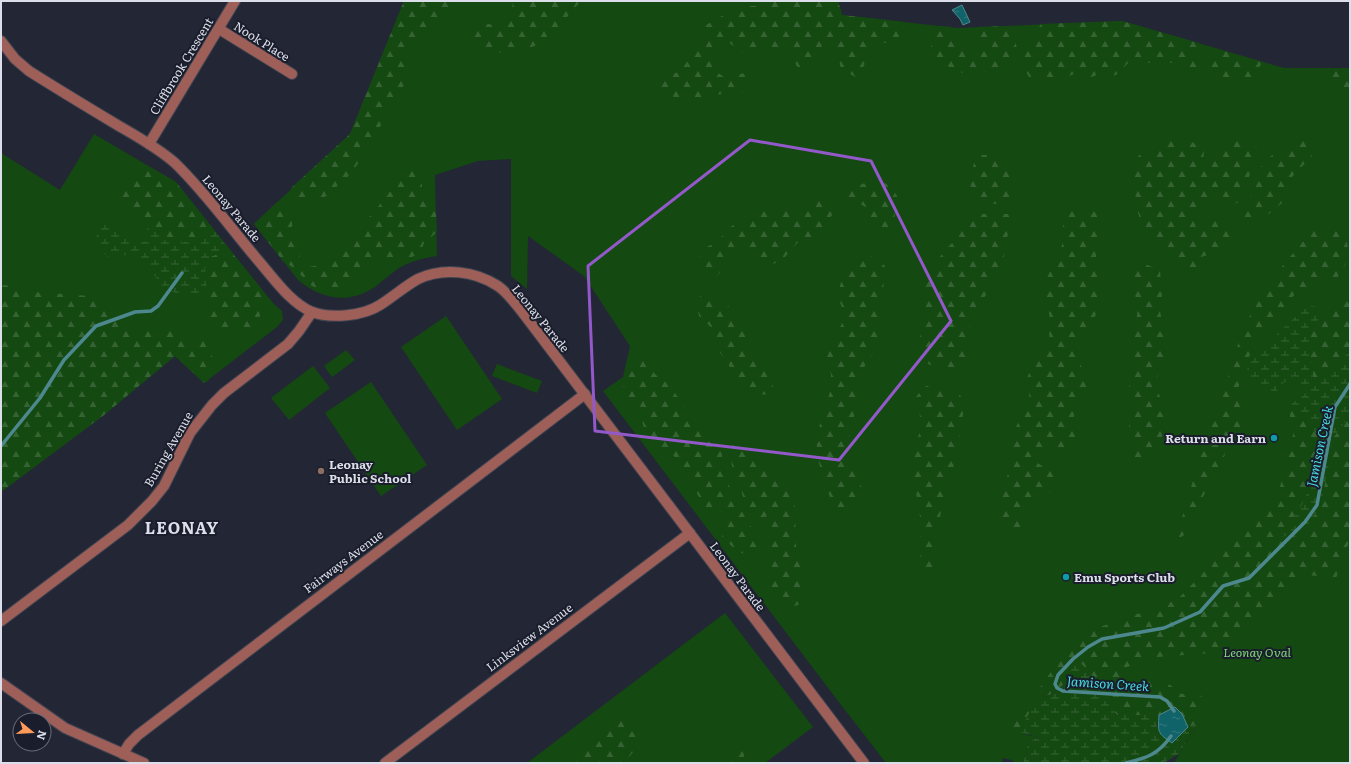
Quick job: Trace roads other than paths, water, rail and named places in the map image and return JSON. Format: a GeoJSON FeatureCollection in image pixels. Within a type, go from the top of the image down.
{"type":"FeatureCollection","features":[{"type":"Feature","properties":{"kind":"street","name":"Cliffbrook Crescent"},"geometry":{"type":"LineString","coordinates":[[149,144],[235,1]]}},
{"type":"Feature","properties":{"kind":"street","name":"Nook Place"},"geometry":{"type":"LineString","coordinates":[[219,29],[292,74]]}},
{"type":"Feature","properties":{"kind":"street","name":"Leonay Parade"},"geometry":{"type":"LineString","coordinates":[[1,41],[18,63],[29,72],[149,144],[174,162],[196,185],[285,292],[301,306],[312,312],[343,316],[367,311],[379,306],[418,280],[434,274],[450,272],[477,276],[497,286],[513,300],[864,763]]}},
{"type":"Feature","properties":{"kind":"street","name":"Buring Avenue"},"geometry":{"type":"LineString","coordinates":[[1,621],[128,525],[145,509],[164,486],[185,442],[201,417],[224,393],[288,344],[312,312]]}},
{"type":"Feature","properties":{"kind":"street","name":"Fairways Avenue"},"geometry":{"type":"LineString","coordinates":[[123,754],[129,744],[138,735],[584,394]]}},
{"type":"Feature","properties":{"kind":"street","name":"Linksview Avenue"},"geometry":{"type":"LineString","coordinates":[[385,763],[690,533]]}},
{"type":"Feature","properties":{"kind":"street"},"geometry":{"type":"LineString","coordinates":[[1,682],[65,728],[144,763]]}},
{"type":"Feature","properties":{"kind":"water"},"geometry":{"type":"Polygon","coordinates":[[[962,5],[970,22],[963,25],[952,10],[962,5]]]}},
{"type":"Feature","properties":{"kind":"water"},"geometry":{"type":"Polygon","coordinates":[[[1175,707],[1182,714],[1188,727],[1172,743],[1161,734],[1158,725],[1159,715],[1175,707]]]}},
{"type":"Feature","properties":{"kind":"waterway"},"geometry":{"type":"LineString","coordinates":[[1,446],[40,398],[64,360],[96,326],[135,312],[151,311],[158,306],[182,273]]}},
{"type":"Feature","properties":{"kind":"waterway","name":"Jamison Creek"},"geometry":{"type":"LineString","coordinates":[[1174,711],[1167,701],[1160,697],[1063,691],[1057,688],[1055,684],[1058,675],[1073,659],[1088,647],[1102,639],[1164,628],[1200,612],[1223,586],[1249,578],[1305,522],[1317,505],[1335,407],[1350,384]]}},
{"type":"Feature","properties":{"kind":"waterway","name":"Jamison Creek"},"geometry":{"type":"LineString","coordinates":[[1126,763],[1151,755],[1161,748],[1171,736]]}},
{"type":"Feature","properties":{"kind":"place","name":"Return and Earn"},"geometry":{"type":"Point","coordinates":[1274,438]}},
{"type":"Feature","properties":{"kind":"place","name":"Leonay Public School"},"geometry":{"type":"Point","coordinates":[321,471]}},
{"type":"Feature","properties":{"kind":"place","name":"Emu Sports Club"},"geometry":{"type":"Point","coordinates":[1066,577]}},
{"type":"Feature","properties":{"kind":"district","name":"LEONAY"},"geometry":{"type":"Point","coordinates":[182,527]}},
{"type":"Feature","properties":{"kind":"park label","name":"Leonay Oval"},"geometry":{"type":"Point","coordinates":[1257,652]}}]}
